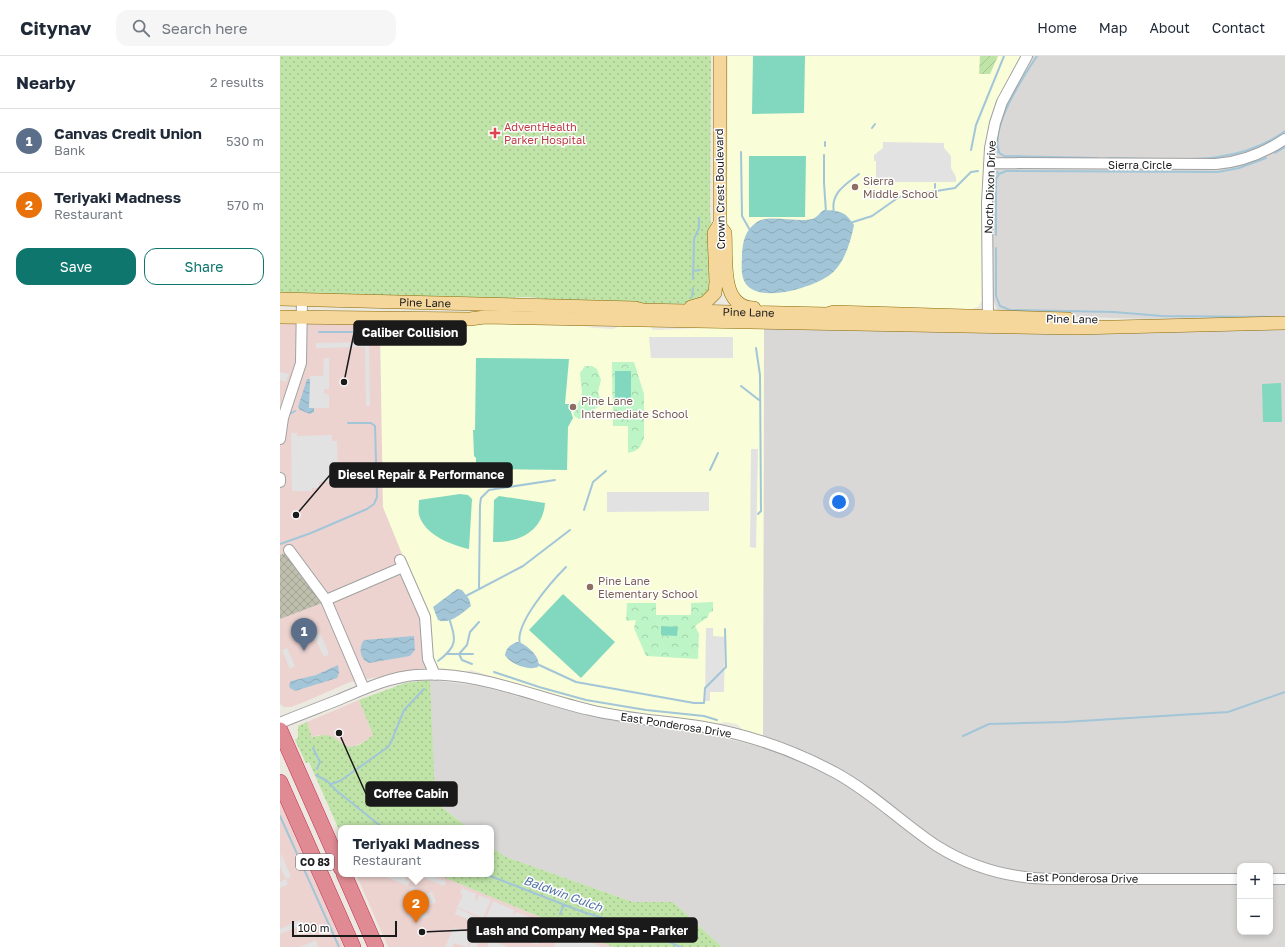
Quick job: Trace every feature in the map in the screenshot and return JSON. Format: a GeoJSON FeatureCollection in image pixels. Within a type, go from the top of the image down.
{"type":"FeatureCollection","features":[{"type":"Feature","properties":{"kind":"highway","name":"CO 83"},"geometry":{"type":"LineString","coordinates":[[280,730],[338,861]]}},
{"type":"Feature","properties":{"kind":"highway","name":"CO 83"},"geometry":{"type":"LineString","coordinates":[[280,782],[353,947]]}},
{"type":"Feature","properties":{"kind":"highway","name":"CO 83"},"geometry":{"type":"LineString","coordinates":[[345,877],[376,947]]}},
{"type":"Feature","properties":{"kind":"main road","name":"Crown Crest Boulevard"},"geometry":{"type":"LineString","coordinates":[[720,56],[719,225],[723,317]]}},
{"type":"Feature","properties":{"kind":"main road"},"geometry":{"type":"LineString","coordinates":[[635,308],[643,306],[696,307],[710,300],[716,285],[714,233],[719,225],[726,233],[729,289],[733,298],[738,304],[751,308],[827,310],[834,312]]}},
{"type":"Feature","properties":{"kind":"main road","name":"Pine Lane"},"geometry":{"type":"LineString","coordinates":[[280,299],[466,305],[635,308],[723,317],[827,314],[834,312],[988,322]]}},
{"type":"Feature","properties":{"kind":"main road","name":"Pine Lane"},"geometry":{"type":"LineString","coordinates":[[280,317],[470,319],[485,317],[723,317],[988,322],[1210,322],[1218,324],[1285,323]]}},
{"type":"Feature","properties":{"kind":"street","name":"North Dixon Drive"},"geometry":{"type":"LineString","coordinates":[[988,322],[988,162],[992,134],[1000,108],[1011,83],[1027,56]]}},
{"type":"Feature","properties":{"kind":"street","name":"Sierra Circle"},"geometry":{"type":"LineString","coordinates":[[988,162],[1216,164],[1234,162],[1256,155],[1285,139]]}},
{"type":"Feature","properties":{"kind":"street"},"geometry":{"type":"LineString","coordinates":[[280,439],[283,418],[300,367],[302,299]]}},
{"type":"Feature","properties":{"kind":"street"},"geometry":{"type":"LineString","coordinates":[[289,550],[326,600],[364,689]]}},
{"type":"Feature","properties":{"kind":"street"},"geometry":{"type":"LineString","coordinates":[[326,600],[401,563],[426,620],[428,659],[435,675]]}},
{"type":"Feature","properties":{"kind":"street"},"geometry":{"type":"LineString","coordinates":[[420,675],[428,659]]}},
{"type":"Feature","properties":{"kind":"street","name":"East Ponderosa Drive"},"geometry":{"type":"LineString","coordinates":[[280,723],[364,689],[400,678],[420,675],[435,675],[479,680],[598,712],[705,728],[764,742],[797,755],[842,776],[875,797],[942,849],[972,864],[1000,874],[1024,878],[1050,879],[1237,879]]}},
{"type":"Feature","properties":{"kind":"street"},"geometry":{"type":"LineString","coordinates":[[1273,879],[1285,879]]}},
{"type":"Feature","properties":{"kind":"shaded area","name":"Sierra Middle School"},"geometry":{"type":"Polygon","coordinates":[[[728,56],[1022,56],[997,102],[985,151],[982,218],[983,299],[978,307],[969,310],[761,306],[739,295],[733,281],[733,262],[729,262],[727,214],[728,56]]]}},
{"type":"Feature","properties":{"kind":"shaded area"},"geometry":{"type":"Polygon","coordinates":[[[1032,56],[1285,56],[1285,319],[1156,319],[1007,315],[998,311],[992,297],[992,177],[994,150],[1003,109],[1032,56]]]}},
{"type":"Feature","properties":{"kind":"shaded area"},"geometry":{"type":"Polygon","coordinates":[[[883,142],[944,143],[944,148],[951,156],[951,168],[956,177],[956,182],[876,182],[876,161],[874,161],[874,155],[883,148],[883,142]]]}},
{"type":"Feature","properties":{"kind":"shaded area"},"geometry":{"type":"Polygon","coordinates":[[[380,322],[383,507],[429,618],[434,668],[421,668],[350,682],[291,707],[284,707],[280,704],[280,323],[380,322]]]}},
{"type":"Feature","properties":{"kind":"shaded area"},"geometry":{"type":"Polygon","coordinates":[[[380,322],[583,326],[613,329],[620,326],[651,327],[652,330],[764,325],[763,736],[743,730],[737,724],[725,722],[716,724],[610,709],[555,696],[471,670],[465,672],[437,669],[432,665],[430,623],[383,507],[380,322]]]}},
{"type":"Feature","properties":{"kind":"shaded area"},"geometry":{"type":"Polygon","coordinates":[[[764,325],[1285,328],[1285,947],[722,947],[673,902],[633,902],[506,857],[494,849],[494,825],[464,825],[440,805],[434,791],[430,680],[480,686],[593,717],[711,735],[761,747],[763,736],[764,325]]]}},
{"type":"Feature","properties":{"kind":"shaded area"},"geometry":{"type":"Polygon","coordinates":[[[649,337],[733,337],[733,358],[651,358],[649,337]]]}},
{"type":"Feature","properties":{"kind":"shaded area"},"geometry":{"type":"Polygon","coordinates":[[[369,342],[370,406],[366,406],[365,347],[316,348],[316,343],[369,342]]]}},
{"type":"Feature","properties":{"kind":"shaded area"},"geometry":{"type":"Polygon","coordinates":[[[324,358],[329,358],[329,389],[324,389],[324,393],[329,395],[329,408],[309,408],[310,376],[323,376],[324,358]]]}},
{"type":"Feature","properties":{"kind":"shaded area"},"geometry":{"type":"Polygon","coordinates":[[[280,372],[289,374],[286,382],[280,380],[280,372]]]}},
{"type":"Feature","properties":{"kind":"shaded area"},"geometry":{"type":"Polygon","coordinates":[[[291,433],[297,433],[297,436],[332,435],[332,441],[337,441],[338,479],[319,482],[319,488],[312,488],[312,491],[292,491],[291,433]]]}},
{"type":"Feature","properties":{"kind":"shaded area"},"geometry":{"type":"Polygon","coordinates":[[[751,449],[758,449],[756,548],[750,547],[751,449]]]}},
{"type":"Feature","properties":{"kind":"shaded area"},"geometry":{"type":"Polygon","coordinates":[[[607,492],[709,492],[709,511],[607,512],[607,492]]]}},
{"type":"Feature","properties":{"kind":"shaded area"},"geometry":{"type":"Polygon","coordinates":[[[285,553],[322,603],[280,619],[280,555],[285,553]]]}},
{"type":"Feature","properties":{"kind":"shaded area"},"geometry":{"type":"Polygon","coordinates":[[[706,628],[713,628],[713,636],[725,637],[724,692],[710,692],[710,701],[705,701],[706,628]]]}},
{"type":"Feature","properties":{"kind":"shaded area"},"geometry":{"type":"Polygon","coordinates":[[[320,633],[329,654],[324,657],[314,636],[320,633]]]}},
{"type":"Feature","properties":{"kind":"shaded area"},"geometry":{"type":"Polygon","coordinates":[[[287,648],[295,666],[290,669],[282,650],[287,648]]]}},
{"type":"Feature","properties":{"kind":"shaded area"},"geometry":{"type":"Polygon","coordinates":[[[359,700],[373,735],[351,748],[338,740],[318,735],[312,738],[307,722],[359,700]]]}},
{"type":"Feature","properties":{"kind":"shaded area"},"geometry":{"type":"Polygon","coordinates":[[[280,802],[328,910],[343,947],[280,947],[280,802]]]}},
{"type":"Feature","properties":{"kind":"shaded area"},"geometry":{"type":"Polygon","coordinates":[[[281,853],[291,877],[286,879],[280,866],[281,853]]]}},
{"type":"Feature","properties":{"kind":"shaded area"},"geometry":{"type":"Polygon","coordinates":[[[357,877],[443,877],[613,947],[388,947],[357,877]]]}},
{"type":"Feature","properties":{"kind":"shaded area"},"geometry":{"type":"Polygon","coordinates":[[[386,877],[406,877],[405,879],[410,881],[408,886],[386,877]]]}},
{"type":"Feature","properties":{"kind":"shaded area"},"geometry":{"type":"Polygon","coordinates":[[[422,877],[436,877],[446,881],[444,886],[422,877]]]}},
{"type":"Feature","properties":{"kind":"shaded area"},"geometry":{"type":"Polygon","coordinates":[[[286,879],[288,884],[280,888],[280,882],[286,879]]]}},
{"type":"Feature","properties":{"kind":"shaded area"},"geometry":{"type":"Polygon","coordinates":[[[414,886],[419,897],[432,892],[436,902],[424,907],[428,917],[423,919],[409,888],[414,886]]]}},
{"type":"Feature","properties":{"kind":"shaded area"},"geometry":{"type":"Polygon","coordinates":[[[462,888],[476,894],[475,901],[479,895],[491,900],[483,918],[457,907],[463,895],[460,893],[462,888]]]}},
{"type":"Feature","properties":{"kind":"shaded area"},"geometry":{"type":"Polygon","coordinates":[[[493,901],[514,910],[513,916],[517,912],[552,927],[550,931],[544,929],[537,945],[484,922],[493,901]]]}},
{"type":"Feature","properties":{"kind":"shaded area"},"geometry":{"type":"Polygon","coordinates":[[[457,908],[483,920],[481,925],[455,914],[457,908]]]}},
{"type":"Feature","properties":{"kind":"shaded area"},"geometry":{"type":"Polygon","coordinates":[[[300,920],[302,925],[280,934],[280,929],[300,920]]]}},
{"type":"Feature","properties":{"kind":"shaded area"},"geometry":{"type":"Polygon","coordinates":[[[454,927],[473,935],[467,947],[454,943],[452,947],[445,947],[454,927]]]}},
{"type":"Feature","properties":{"kind":"shaded area"},"geometry":{"type":"Polygon","coordinates":[[[556,928],[602,947],[554,947],[559,936],[554,934],[556,928]]]}},
{"type":"Feature","properties":{"kind":"shaded area"},"geometry":{"type":"Polygon","coordinates":[[[474,936],[479,938],[476,947],[469,947],[474,936]]]}},
{"type":"Feature","properties":{"kind":"shaded area"},"geometry":{"type":"Polygon","coordinates":[[[316,940],[318,946],[300,947],[316,940]]]}},
{"type":"Feature","properties":{"kind":"shaded area"},"geometry":{"type":"Polygon","coordinates":[[[490,940],[508,947],[487,947],[490,940]]]}},
{"type":"Feature","properties":{"kind":"green space","name":"AdventHealth Parker Hospital"},"geometry":{"type":"Polygon","coordinates":[[[280,56],[711,56],[710,210],[714,281],[712,291],[692,304],[558,302],[525,297],[506,300],[280,294],[280,56]]]}},
{"type":"Feature","properties":{"kind":"green space"},"geometry":{"type":"Polygon","coordinates":[[[753,56],[805,56],[804,113],[752,114],[753,56]]]}},
{"type":"Feature","properties":{"kind":"green space"},"geometry":{"type":"Polygon","coordinates":[[[980,56],[998,56],[990,74],[979,74],[980,56]]]}},
{"type":"Feature","properties":{"kind":"green space"},"geometry":{"type":"Polygon","coordinates":[[[749,156],[806,156],[805,217],[749,217],[749,156]]]}},
{"type":"Feature","properties":{"kind":"green space"},"geometry":{"type":"Polygon","coordinates":[[[476,358],[569,359],[565,404],[573,404],[571,412],[573,418],[568,427],[567,470],[480,469],[476,464],[476,458],[474,456],[473,430],[475,430],[476,358]]]}},
{"type":"Feature","properties":{"kind":"green space"},"geometry":{"type":"Polygon","coordinates":[[[612,362],[634,362],[644,394],[644,438],[640,447],[635,451],[628,453],[628,426],[613,426],[612,362]]]}},
{"type":"Feature","properties":{"kind":"green space"},"geometry":{"type":"Polygon","coordinates":[[[585,366],[592,366],[597,369],[601,380],[598,392],[602,404],[579,419],[574,416],[573,411],[579,402],[582,393],[580,373],[585,366]]]}},
{"type":"Feature","properties":{"kind":"green space"},"geometry":{"type":"Polygon","coordinates":[[[615,371],[631,371],[631,406],[615,406],[615,371]]]}},
{"type":"Feature","properties":{"kind":"green space"},"geometry":{"type":"Polygon","coordinates":[[[1281,383],[1282,422],[1263,422],[1262,384],[1281,383]]]}},
{"type":"Feature","properties":{"kind":"green space"},"geometry":{"type":"Polygon","coordinates":[[[460,494],[468,495],[472,499],[469,549],[454,545],[440,538],[427,528],[419,515],[419,500],[460,494]]]}},
{"type":"Feature","properties":{"kind":"green space"},"geometry":{"type":"Polygon","coordinates":[[[499,496],[545,503],[540,521],[535,528],[512,540],[493,542],[494,500],[499,496]]]}},
{"type":"Feature","properties":{"kind":"green space"},"geometry":{"type":"Polygon","coordinates":[[[563,594],[615,642],[581,678],[529,630],[563,594]]]}},
{"type":"Feature","properties":{"kind":"green space"},"geometry":{"type":"Polygon","coordinates":[[[713,602],[713,611],[709,613],[708,617],[695,626],[699,634],[698,659],[646,656],[634,628],[636,620],[626,621],[627,603],[656,603],[656,615],[691,615],[691,603],[713,602]]]}},
{"type":"Feature","properties":{"kind":"green space"},"geometry":{"type":"Polygon","coordinates":[[[661,626],[678,627],[677,636],[661,635],[661,626]]]}},
{"type":"Feature","properties":{"kind":"green space"},"geometry":{"type":"Polygon","coordinates":[[[430,680],[435,797],[442,807],[464,825],[338,825],[338,827],[309,762],[306,763],[295,740],[298,738],[298,726],[307,722],[312,738],[323,735],[330,736],[347,746],[353,747],[373,735],[359,700],[405,683],[430,680]]]}},
{"type":"Feature","properties":{"kind":"green space"},"geometry":{"type":"Polygon","coordinates":[[[494,849],[506,857],[633,902],[673,902],[722,947],[613,947],[443,877],[494,877],[494,849]]]}},
{"type":"Feature","properties":{"kind":"water"},"geometry":{"type":"Polygon","coordinates":[[[824,210],[845,214],[854,225],[846,252],[836,270],[813,284],[788,291],[763,293],[753,290],[746,284],[742,274],[742,249],[745,236],[753,225],[762,220],[769,219],[812,219],[824,210]]]}},
{"type":"Feature","properties":{"kind":"water"},"geometry":{"type":"Polygon","coordinates":[[[307,379],[310,379],[309,408],[314,408],[314,412],[310,414],[300,410],[298,407],[307,379]]]}},
{"type":"Feature","properties":{"kind":"water"},"geometry":{"type":"Polygon","coordinates":[[[457,589],[462,590],[469,599],[471,606],[451,620],[438,620],[433,607],[457,589]]]}},
{"type":"Feature","properties":{"kind":"water"},"geometry":{"type":"Polygon","coordinates":[[[414,636],[415,650],[410,656],[369,663],[362,656],[361,646],[364,640],[414,636]]]}},
{"type":"Feature","properties":{"kind":"water"},"geometry":{"type":"Polygon","coordinates":[[[517,642],[525,645],[535,655],[539,663],[538,667],[529,668],[520,666],[507,658],[505,655],[507,649],[517,642]]]}},
{"type":"Feature","properties":{"kind":"water"},"geometry":{"type":"Polygon","coordinates":[[[338,665],[339,673],[337,678],[295,691],[290,688],[289,685],[291,681],[316,675],[338,665]]]}},
{"type":"Feature","properties":{"kind":"waterway"},"geometry":{"type":"LineString","coordinates":[[971,150],[976,125],[1004,56]]}},
{"type":"Feature","properties":{"kind":"waterway"},"geometry":{"type":"LineString","coordinates":[[999,152],[997,142],[1003,116],[1016,89],[1037,56]]}},
{"type":"Feature","properties":{"kind":"waterway"},"geometry":{"type":"LineString","coordinates":[[872,128],[875,124]]}},
{"type":"Feature","properties":{"kind":"waterway"},"geometry":{"type":"LineString","coordinates":[[1108,158],[1200,159],[1222,156],[1244,151],[1265,143],[1285,131]]}},
{"type":"Feature","properties":{"kind":"waterway"},"geometry":{"type":"LineString","coordinates":[[1275,153],[1285,147]]}},
{"type":"Feature","properties":{"kind":"waterway"},"geometry":{"type":"LineString","coordinates":[[741,152],[742,216],[751,232]]}},
{"type":"Feature","properties":{"kind":"waterway"},"geometry":{"type":"LineString","coordinates":[[998,152],[1004,156],[1097,158]]}},
{"type":"Feature","properties":{"kind":"waterway"},"geometry":{"type":"LineString","coordinates":[[824,155],[826,212]]}},
{"type":"Feature","properties":{"kind":"waterway"},"geometry":{"type":"LineString","coordinates":[[999,174],[1006,171],[1218,172],[1239,168],[1266,158]]}},
{"type":"Feature","properties":{"kind":"waterway"},"geometry":{"type":"LineString","coordinates":[[850,223],[872,216],[899,197],[955,188],[971,172],[978,171]]}},
{"type":"Feature","properties":{"kind":"waterway"},"geometry":{"type":"LineString","coordinates":[[996,235],[996,179],[999,174],[997,172]]}},
{"type":"Feature","properties":{"kind":"waterway"},"geometry":{"type":"LineString","coordinates":[[834,213],[833,206],[836,195],[844,186],[859,174]]}},
{"type":"Feature","properties":{"kind":"waterway"},"geometry":{"type":"LineString","coordinates":[[935,184],[935,192]]}},
{"type":"Feature","properties":{"kind":"waterway"},"geometry":{"type":"LineString","coordinates":[[693,279],[694,239],[699,228],[699,218]]}},
{"type":"Feature","properties":{"kind":"waterway"},"geometry":{"type":"LineString","coordinates":[[996,248],[996,296],[1000,306],[1010,310],[1114,312],[1162,316],[1282,317]]}},
{"type":"Feature","properties":{"kind":"waterway"},"geometry":{"type":"LineString","coordinates":[[693,271],[700,270]]}},
{"type":"Feature","properties":{"kind":"waterway"},"geometry":{"type":"LineString","coordinates":[[692,297],[693,288]]}},
{"type":"Feature","properties":{"kind":"waterway"},"geometry":{"type":"LineString","coordinates":[[319,332],[377,332]]}},
{"type":"Feature","properties":{"kind":"waterway"},"geometry":{"type":"LineString","coordinates":[[756,348],[760,375],[761,511],[758,514]]}},
{"type":"Feature","properties":{"kind":"waterway"},"geometry":{"type":"LineString","coordinates":[[741,386],[759,400]]}},
{"type":"Feature","properties":{"kind":"waterway"},"geometry":{"type":"LineString","coordinates":[[288,415],[295,411]]}},
{"type":"Feature","properties":{"kind":"waterway"},"geometry":{"type":"LineString","coordinates":[[280,544],[311,533],[367,509],[374,504],[377,497],[375,426],[371,423],[348,423]]}},
{"type":"Feature","properties":{"kind":"waterway"},"geometry":{"type":"LineString","coordinates":[[710,470],[718,453]]}},
{"type":"Feature","properties":{"kind":"waterway"},"geometry":{"type":"LineString","coordinates":[[584,510],[593,482],[606,471]]}},
{"type":"Feature","properties":{"kind":"waterway"},"geometry":{"type":"LineString","coordinates":[[479,588],[481,498],[489,490],[555,480]]}},
{"type":"Feature","properties":{"kind":"waterway"},"geometry":{"type":"LineString","coordinates":[[464,597],[523,566],[570,530]]}},
{"type":"Feature","properties":{"kind":"waterway"},"geometry":{"type":"LineString","coordinates":[[520,644],[520,636],[528,615],[544,592],[566,567]]}},
{"type":"Feature","properties":{"kind":"waterway"},"geometry":{"type":"LineString","coordinates":[[438,661],[445,656],[454,642],[449,618]]}},
{"type":"Feature","properties":{"kind":"waterway"},"geometry":{"type":"LineString","coordinates":[[472,664],[462,660],[459,654],[467,645],[470,632],[479,622]]}},
{"type":"Feature","properties":{"kind":"waterway"},"geometry":{"type":"LineString","coordinates":[[537,664],[576,682],[694,703],[704,703],[705,688],[726,667],[725,629]]}},
{"type":"Feature","properties":{"kind":"waterway"},"geometry":{"type":"LineString","coordinates":[[447,654],[473,654]]}},
{"type":"Feature","properties":{"kind":"waterway"},"geometry":{"type":"LineString","coordinates":[[494,672],[539,687],[586,700],[646,710],[704,716],[717,720]]}},
{"type":"Feature","properties":{"kind":"waterway"},"geometry":{"type":"LineString","coordinates":[[331,784],[340,781],[388,747],[404,710],[424,689]]}},
{"type":"Feature","properties":{"kind":"waterway"},"geometry":{"type":"LineString","coordinates":[[963,736],[989,724],[1064,722],[1228,712],[1285,692]]}},
{"type":"Feature","properties":{"kind":"waterway"},"geometry":{"type":"LineString","coordinates":[[313,748],[320,762],[317,769]]}},
{"type":"Feature","properties":{"kind":"waterway","name":"Baldwin Gulch"},"geometry":{"type":"LineString","coordinates":[[316,775],[327,781],[337,791],[379,825]]}},
{"type":"Feature","properties":{"kind":"waterway"},"geometry":{"type":"LineString","coordinates":[[280,816],[339,947]]}},
{"type":"Feature","properties":{"kind":"waterway","name":"Baldwin Gulch"},"geometry":{"type":"LineString","coordinates":[[493,877],[583,912],[644,930],[680,947]]}},
{"type":"Feature","properties":{"kind":"waterway"},"geometry":{"type":"LineString","coordinates":[[560,914],[564,905]]}},
{"type":"Feature","properties":{"kind":"place","name":"AdventHealth Parker Hospital"},"geometry":{"type":"Point","coordinates":[495,133]}},
{"type":"Feature","properties":{"kind":"place","name":"Sierra Middle School"},"geometry":{"type":"Point","coordinates":[855,187]}},
{"type":"Feature","properties":{"kind":"place","name":"Caliber Collision"},"geometry":{"type":"Point","coordinates":[344,382]}},
{"type":"Feature","properties":{"kind":"place","name":"Pine Lane Intermediate School"},"geometry":{"type":"Point","coordinates":[573,407]}},
{"type":"Feature","properties":{"kind":"place","name":"Diesel Repair & Performance"},"geometry":{"type":"Point","coordinates":[296,515]}},
{"type":"Feature","properties":{"kind":"place","name":"Pine Lane Elementary School"},"geometry":{"type":"Point","coordinates":[590,587]}},
{"type":"Feature","properties":{"kind":"place","name":"Canvas Credit Union"},"geometry":{"type":"Point","coordinates":[304,651]}},
{"type":"Feature","properties":{"kind":"place","name":"Coffee Cabin"},"geometry":{"type":"Point","coordinates":[339,733]}},
{"type":"Feature","properties":{"kind":"place","name":"Teriyaki Madness"},"geometry":{"type":"Point","coordinates":[416,923]}},
{"type":"Feature","properties":{"kind":"place","name":"Lash and Company Med Spa - Parker"},"geometry":{"type":"Point","coordinates":[422,932]}}]}
